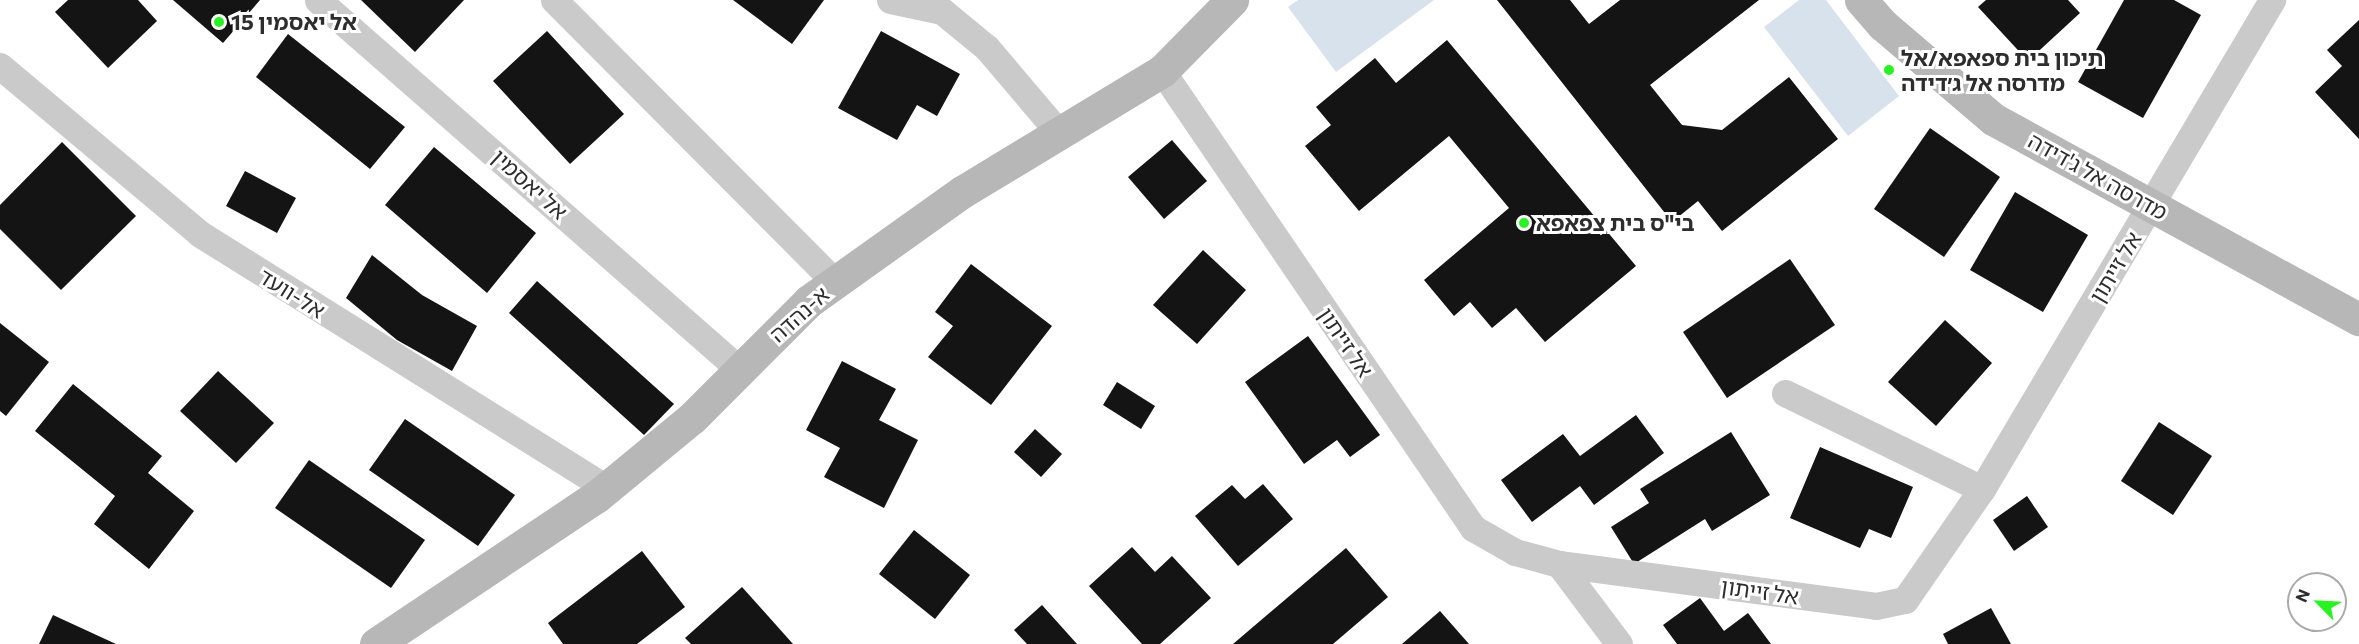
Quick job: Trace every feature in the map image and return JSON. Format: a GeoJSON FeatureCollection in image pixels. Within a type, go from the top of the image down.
{"type":"FeatureCollection","features":[{"type":"Feature","properties":{"kind":"street","name":"אל יאסמין"},"geometry":{"type":"LineString","coordinates":[[318,0],[740,370]]}},
{"type":"Feature","properties":{"kind":"street"},"geometry":{"type":"LineString","coordinates":[[554,0],[835,282]]}},
{"type":"Feature","properties":{"kind":"street"},"geometry":{"type":"LineString","coordinates":[[890,0],[942,11],[987,48],[1059,133]]}},
{"type":"Feature","properties":{"kind":"street","name":"א-נהדה"},"geometry":{"type":"LineString","coordinates":[[376,644],[607,488],[835,282],[962,192],[1162,71],[1232,0]]}},
{"type":"Feature","properties":{"kind":"street","name":"מדרסה אל ג'דידה"},"geometry":{"type":"LineString","coordinates":[[1861,0],[1882,25],[1993,119],[2359,319]]}},
{"type":"Feature","properties":{"kind":"street","name":"אל זייתון"},"geometry":{"type":"LineString","coordinates":[[1162,71],[1473,528],[1515,552],[1559,564],[1875,606],[1905,600],[1982,489],[2272,0]]}},
{"type":"Feature","properties":{"kind":"street","name":"אל-וועד"},"geometry":{"type":"LineString","coordinates":[[0,66],[200,234],[607,488]]}},
{"type":"Feature","properties":{"kind":"street"},"geometry":{"type":"LineString","coordinates":[[1785,393],[1982,489]]}},
{"type":"Feature","properties":{"kind":"street"},"geometry":{"type":"LineString","coordinates":[[1559,564],[1619,644]]}},
{"type":"Feature","properties":{"kind":"shaded area"},"geometry":{"type":"Polygon","coordinates":[[[1298,0],[1434,0],[1336,72],[1288,7],[1298,0]]]}},
{"type":"Feature","properties":{"kind":"shaded area"},"geometry":{"type":"Polygon","coordinates":[[[1799,0],[1826,0],[1899,96],[1848,136],[1764,27],[1799,0]]]}},
{"type":"Feature","properties":{"kind":"building"},"geometry":{"type":"Polygon","coordinates":[[[68,0],[138,0],[157,21],[108,68],[55,12],[68,0]]]}},
{"type":"Feature","properties":{"kind":"building","name":"אל יאסמין 15"},"geometry":{"type":"Polygon","coordinates":[[[173,0],[260,0],[223,43],[173,0]]]}},
{"type":"Feature","properties":{"kind":"building"},"geometry":{"type":"Polygon","coordinates":[[[361,0],[464,0],[415,52],[361,0]]]}},
{"type":"Feature","properties":{"kind":"building"},"geometry":{"type":"Polygon","coordinates":[[[733,0],[824,0],[792,44],[733,0]]]}},
{"type":"Feature","properties":{"kind":"building"},"geometry":{"type":"Polygon","coordinates":[[[1497,0],[1570,0],[1589,24],[1620,0],[1759,0],[1650,85],[1682,125],[1722,130],[1789,77],[1838,139],[1722,231],[1698,201],[1672,222],[1497,0]]]}},
{"type":"Feature","properties":{"kind":"building"},"geometry":{"type":"Polygon","coordinates":[[[1986,0],[2068,0],[2080,13],[2028,61],[1978,7],[1986,0]]]}},
{"type":"Feature","properties":{"kind":"building"},"geometry":{"type":"Polygon","coordinates":[[[2124,0],[2174,0],[2201,15],[2143,118],[2078,82],[2124,0]]]}},
{"type":"Feature","properties":{"kind":"building"},"geometry":{"type":"Polygon","coordinates":[[[2359,20],[2359,139],[2315,92],[2342,66],[2327,50],[2359,20]]]}},
{"type":"Feature","properties":{"kind":"building"},"geometry":{"type":"Polygon","coordinates":[[[547,31],[624,114],[570,164],[493,81],[547,31]]]}},
{"type":"Feature","properties":{"kind":"building"},"geometry":{"type":"Polygon","coordinates":[[[881,31],[960,74],[937,116],[917,105],[897,140],[838,108],[881,31]]]}},
{"type":"Feature","properties":{"kind":"building"},"geometry":{"type":"Polygon","coordinates":[[[288,34],[405,127],[370,169],[256,77],[288,34]]]}},
{"type":"Feature","properties":{"kind":"building"},"geometry":{"type":"Polygon","coordinates":[[[1447,40],[1636,266],[1545,342],[1516,308],[1492,328],[1470,302],[1454,316],[1424,280],[1509,208],[1449,136],[1359,211],[1305,146],[1331,125],[1316,107],[1375,58],[1396,83],[1447,40]]]}},
{"type":"Feature","properties":{"kind":"building"},"geometry":{"type":"Polygon","coordinates":[[[1930,128],[2000,177],[1944,257],[1874,209],[1930,128]]]}},
{"type":"Feature","properties":{"kind":"building"},"geometry":{"type":"Polygon","coordinates":[[[1172,140],[1207,181],[1164,219],[1128,177],[1172,140]]]}},
{"type":"Feature","properties":{"kind":"building"},"geometry":{"type":"Polygon","coordinates":[[[62,142],[136,216],[61,290],[0,229],[0,205],[62,142]]]}},
{"type":"Feature","properties":{"kind":"building"},"geometry":{"type":"Polygon","coordinates":[[[434,147],[536,233],[487,293],[385,205],[434,147]]]}},
{"type":"Feature","properties":{"kind":"building"},"geometry":{"type":"Polygon","coordinates":[[[245,171],[296,198],[277,233],[226,206],[245,171]]]}},
{"type":"Feature","properties":{"kind":"building"},"geometry":{"type":"Polygon","coordinates":[[[2015,192],[2088,235],[2043,312],[1970,270],[2015,192]]]}},
{"type":"Feature","properties":{"kind":"building"},"geometry":{"type":"Polygon","coordinates":[[[1203,250],[1246,290],[1197,344],[1153,305],[1203,250]]]}},
{"type":"Feature","properties":{"kind":"building"},"geometry":{"type":"Polygon","coordinates":[[[372,255],[422,295],[477,326],[452,371],[397,340],[346,298],[372,255]]]}},
{"type":"Feature","properties":{"kind":"building"},"geometry":{"type":"Polygon","coordinates":[[[1790,259],[1835,325],[1727,398],[1683,332],[1790,259]]]}},
{"type":"Feature","properties":{"kind":"building"},"geometry":{"type":"Polygon","coordinates":[[[971,264],[1052,326],[991,405],[928,357],[953,326],[935,312],[971,264]]]}},
{"type":"Feature","properties":{"kind":"building"},"geometry":{"type":"Polygon","coordinates":[[[537,281],[674,404],[644,435],[509,313],[537,281]]]}},
{"type":"Feature","properties":{"kind":"building"},"geometry":{"type":"Polygon","coordinates":[[[1945,320],[1992,363],[1936,426],[1888,382],[1945,320]]]}},
{"type":"Feature","properties":{"kind":"building"},"geometry":{"type":"Polygon","coordinates":[[[0,323],[49,362],[6,416],[0,411],[0,323]]]}},
{"type":"Feature","properties":{"kind":"building"},"geometry":{"type":"Polygon","coordinates":[[[1308,336],[1380,435],[1350,457],[1337,440],[1304,464],[1245,382],[1308,336]]]}},
{"type":"Feature","properties":{"kind":"building"},"geometry":{"type":"Polygon","coordinates":[[[842,361],[896,389],[879,420],[918,440],[884,508],[824,477],[840,448],[806,430],[842,361]]]}},
{"type":"Feature","properties":{"kind":"building"},"geometry":{"type":"Polygon","coordinates":[[[218,371],[274,423],[236,463],[180,411],[218,371]]]}},
{"type":"Feature","properties":{"kind":"building"},"geometry":{"type":"Polygon","coordinates":[[[1117,382],[1155,406],[1141,429],[1103,405],[1117,382]]]}},
{"type":"Feature","properties":{"kind":"building"},"geometry":{"type":"Polygon","coordinates":[[[73,384],[162,456],[148,473],[194,511],[149,569],[94,524],[115,496],[35,431],[73,384]]]}},
{"type":"Feature","properties":{"kind":"building"},"geometry":{"type":"Polygon","coordinates":[[[1636,415],[1664,453],[1594,505],[1580,486],[1532,522],[1501,480],[1563,434],[1580,456],[1636,415]]]}},
{"type":"Feature","properties":{"kind":"building"},"geometry":{"type":"Polygon","coordinates":[[[405,419],[515,495],[478,546],[369,470],[405,419]]]}},
{"type":"Feature","properties":{"kind":"building"},"geometry":{"type":"Polygon","coordinates":[[[2159,422],[2212,456],[2173,515],[2121,481],[2159,422]]]}},
{"type":"Feature","properties":{"kind":"building"},"geometry":{"type":"Polygon","coordinates":[[[1035,429],[1062,454],[1041,477],[1014,452],[1035,429]]]}},
{"type":"Feature","properties":{"kind":"building"},"geometry":{"type":"Polygon","coordinates":[[[1731,432],[1770,495],[1712,531],[1705,519],[1634,564],[1611,527],[1649,503],[1640,489],[1731,432]]]}},
{"type":"Feature","properties":{"kind":"building"},"geometry":{"type":"Polygon","coordinates":[[[1820,447],[1913,487],[1891,538],[1869,529],[1860,548],[1790,518],[1820,447]]]}},
{"type":"Feature","properties":{"kind":"building"},"geometry":{"type":"Polygon","coordinates":[[[309,460],[425,540],[391,588],[275,508],[309,460]]]}},
{"type":"Feature","properties":{"kind":"building"},"geometry":{"type":"Polygon","coordinates":[[[1263,484],[1293,519],[1238,566],[1195,516],[1232,485],[1245,499],[1263,484]]]}},
{"type":"Feature","properties":{"kind":"building"},"geometry":{"type":"Polygon","coordinates":[[[2027,496],[2048,527],[2014,551],[1993,520],[2027,496]]]}},
{"type":"Feature","properties":{"kind":"building"},"geometry":{"type":"Polygon","coordinates":[[[914,530],[970,575],[935,619],[879,574],[914,530]]]}},
{"type":"Feature","properties":{"kind":"building"},"geometry":{"type":"Polygon","coordinates":[[[1132,547],[1155,572],[1172,556],[1211,598],[1160,644],[1142,644],[1089,586],[1132,547]]]}},
{"type":"Feature","properties":{"kind":"building"},"geometry":{"type":"Polygon","coordinates":[[[1346,548],[1388,597],[1333,644],[1233,644],[1346,548]]]}},
{"type":"Feature","properties":{"kind":"building"},"geometry":{"type":"Polygon","coordinates":[[[642,551],[685,607],[637,644],[563,644],[548,623],[642,551]]]}},
{"type":"Feature","properties":{"kind":"building"},"geometry":{"type":"Polygon","coordinates":[[[742,587],[793,644],[691,644],[685,638],[742,587]]]}},
{"type":"Feature","properties":{"kind":"building"},"geometry":{"type":"Polygon","coordinates":[[[1700,598],[1724,631],[1748,613],[1771,644],[1677,644],[1663,625],[1700,598]]]}},
{"type":"Feature","properties":{"kind":"building"},"geometry":{"type":"Polygon","coordinates":[[[1042,605],[1077,644],[1027,644],[1014,630],[1042,605]]]}},
{"type":"Feature","properties":{"kind":"building"},"geometry":{"type":"Polygon","coordinates":[[[1991,608],[2011,644],[1948,644],[1943,634],[1991,608]]]}},
{"type":"Feature","properties":{"kind":"building"},"geometry":{"type":"Polygon","coordinates":[[[1440,611],[1469,644],[1402,644],[1440,611]]]}},
{"type":"Feature","properties":{"kind":"building"},"geometry":{"type":"Polygon","coordinates":[[[53,615],[116,644],[39,644],[53,615]]]}},
{"type":"Feature","properties":{"kind":"place","name":"אל יאסמין 15"},"geometry":{"type":"Point","coordinates":[219,22]}},
{"type":"Feature","properties":{"kind":"place","name":"תיכון בית ספאפא/אל מדרסה אל ג׳דידה"},"geometry":{"type":"Point","coordinates":[1889,70]}},
{"type":"Feature","properties":{"kind":"place","name":"בי\"ס בית צפאפא"},"geometry":{"type":"Point","coordinates":[1524,223]}}]}
